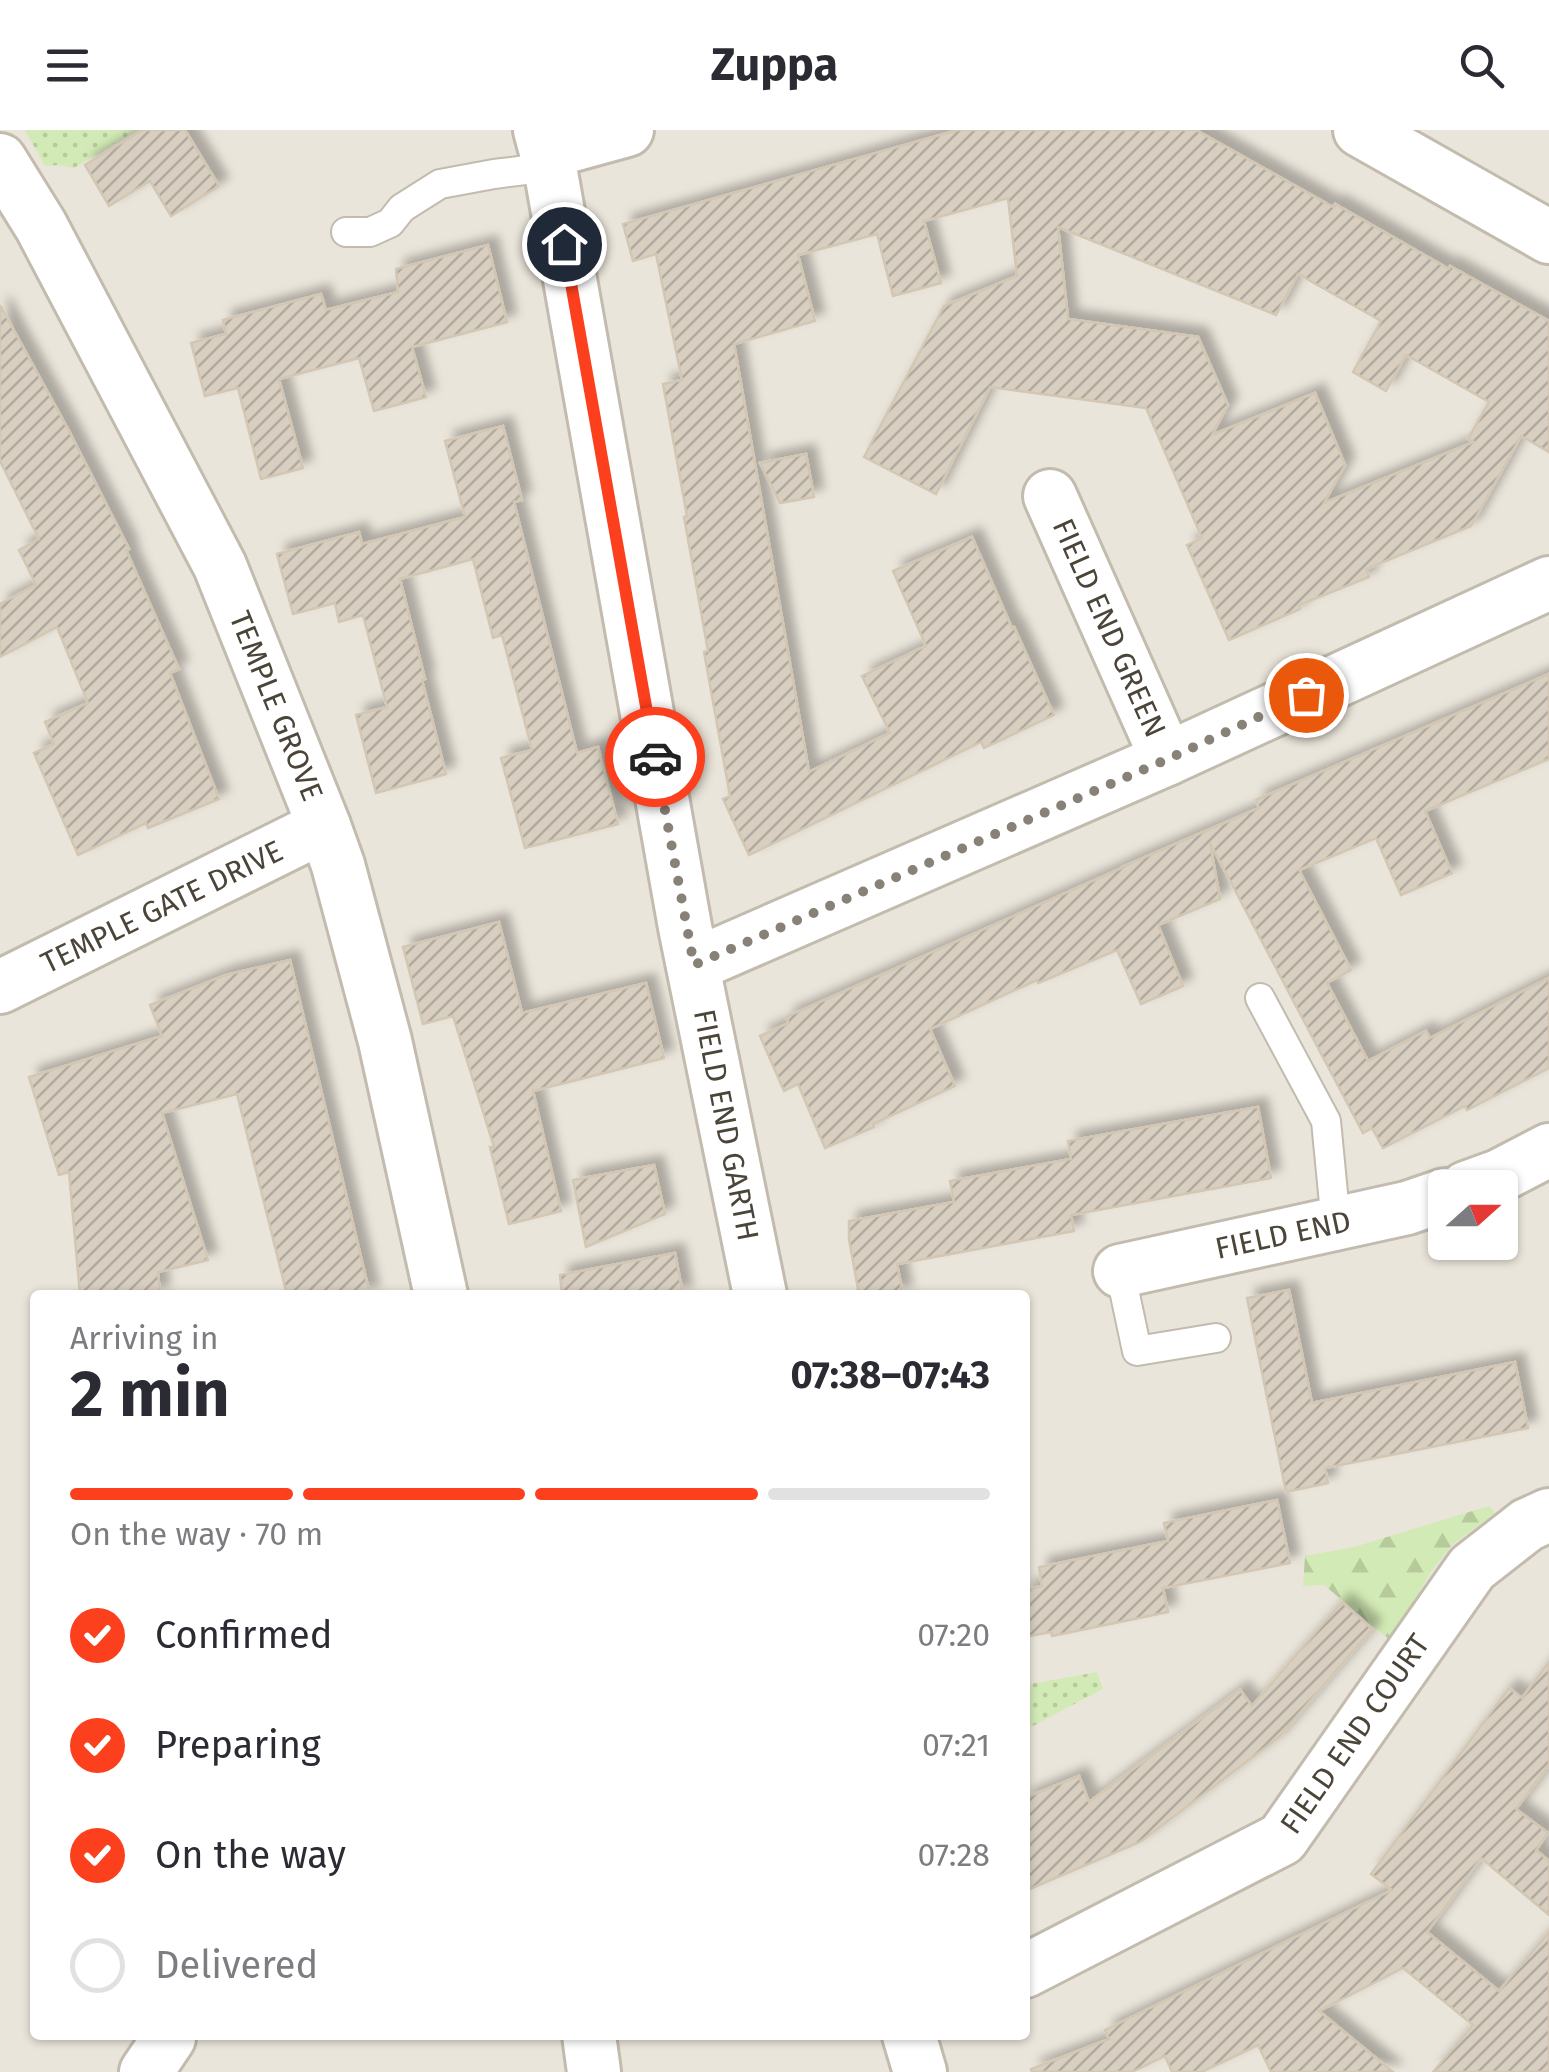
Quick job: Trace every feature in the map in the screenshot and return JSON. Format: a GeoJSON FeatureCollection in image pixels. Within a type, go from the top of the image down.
{"type":"FeatureCollection","features":[{"type":"Feature","properties":{"kind":"street"},"geometry":{"type":"LineString","coordinates":[[546,150],[627,130]]}},
{"type":"Feature","properties":{"kind":"street"},"geometry":{"type":"LineString","coordinates":[[1360,130],[1549,237]]}},
{"type":"Feature","properties":{"kind":"street","name":"FIELD END GARTH"},"geometry":{"type":"LineString","coordinates":[[546,150],[694,965],[759,1290]]}},
{"type":"Feature","properties":{"kind":"street","name":"TEMPLE GROVE"},"geometry":{"type":"LineString","coordinates":[[0,160],[41,226],[220,566],[324,826],[385,1041],[440,1290]]}},
{"type":"Feature","properties":{"kind":"street","name":"FIELD END GREEN"},"geometry":{"type":"LineString","coordinates":[[1050,496],[1168,759]]}},
{"type":"Feature","properties":{"kind":"street"},"geometry":{"type":"LineString","coordinates":[[694,965],[1168,759],[1549,583]]}},
{"type":"Feature","properties":{"kind":"street","name":"TEMPLE GATE DRIVE"},"geometry":{"type":"LineString","coordinates":[[0,988],[324,826]]}},
{"type":"Feature","properties":{"kind":"street"},"geometry":{"type":"LineString","coordinates":[[1510,1170],[1549,1150]]}},
{"type":"Feature","properties":{"kind":"street","name":"FIELD END"},"geometry":{"type":"LineString","coordinates":[[1120,1270],[1428,1201]]}},
{"type":"Feature","properties":{"kind":"street","name":"FIELD END COURT"},"geometry":{"type":"LineString","coordinates":[[1030,1968],[1282,1840],[1472,1568],[1527,1525],[1549,1515]]}},
{"type":"Feature","properties":{"kind":"street"},"geometry":{"type":"LineString","coordinates":[[590,2040],[594,2072]]}},
{"type":"Feature","properties":{"kind":"street"},"geometry":{"type":"LineString","coordinates":[[910,2040],[920,2072]]}},
{"type":"Feature","properties":{"kind":"lane"},"geometry":{"type":"LineString","coordinates":[[346,232],[370,232],[390,223],[402,208],[440,184],[494,174],[546,150]]}},
{"type":"Feature","properties":{"kind":"lane"},"geometry":{"type":"LineString","coordinates":[[1260,998],[1326,1121],[1336,1224]]}},
{"type":"Feature","properties":{"kind":"lane"},"geometry":{"type":"LineString","coordinates":[[1120,1270],[1136,1351],[1216,1338]]}},
{"type":"Feature","properties":{"kind":"shaded area"},"geometry":{"type":"Polygon","coordinates":[[[0,130],[1549,130],[1549,2072],[0,2072],[0,130]]]}},
{"type":"Feature","properties":{"kind":"green space"},"geometry":{"type":"Polygon","coordinates":[[[25,130],[137,130],[74,168],[45,166],[25,130]]]}},
{"type":"Feature","properties":{"kind":"green space"},"geometry":{"type":"Polygon","coordinates":[[[1489,1506],[1495,1513],[1452,1545],[1430,1573],[1391,1641],[1324,1585],[1303,1586],[1305,1556],[1354,1547],[1489,1506]]]}},
{"type":"Feature","properties":{"kind":"green space"},"geometry":{"type":"Polygon","coordinates":[[[1097,1672],[1103,1689],[1030,1727],[1030,1684],[1097,1672]]]}},
{"type":"Feature","properties":{"kind":"building"},"geometry":{"type":"Polygon","coordinates":[[[143,130],[185,130],[219,186],[171,216],[150,181],[109,206],[85,165],[143,130]]]}},
{"type":"Feature","properties":{"kind":"building"},"geometry":{"type":"Polygon","coordinates":[[[958,130],[1196,130],[1549,321],[1549,452],[1521,436],[1471,526],[1366,569],[1369,577],[1299,605],[1300,609],[1229,640],[1187,545],[1202,538],[1146,408],[990,387],[936,494],[864,457],[944,306],[1017,276],[1008,198],[924,221],[941,283],[893,296],[877,234],[798,255],[815,321],[734,344],[809,772],[890,733],[862,676],[926,646],[893,571],[972,537],[1054,715],[984,748],[981,742],[749,855],[723,799],[730,796],[663,384],[682,380],[656,254],[633,261],[623,224],[958,130]],[[1058,227],[1068,319],[1198,337],[1228,405],[1212,435],[1315,393],[1345,465],[1324,503],[1474,442],[1468,439],[1489,402],[1406,355],[1386,391],[1353,372],[1381,321],[1298,274],[1276,315],[1058,227]]]}},
{"type":"Feature","properties":{"kind":"building"},"geometry":{"type":"Polygon","coordinates":[[[488,245],[507,322],[412,347],[426,397],[374,411],[359,358],[279,379],[303,468],[261,479],[238,388],[205,396],[191,343],[226,334],[223,320],[321,294],[326,310],[398,292],[396,269],[488,245]]]}},
{"type":"Feature","properties":{"kind":"building"},"geometry":{"type":"Polygon","coordinates":[[[0,305],[129,549],[126,550],[179,669],[170,673],[219,799],[148,828],[146,823],[78,855],[34,753],[54,744],[45,722],[88,703],[57,627],[0,657],[0,604],[36,585],[19,550],[39,539],[0,461],[0,305]]]}},
{"type":"Feature","properties":{"kind":"building"},"geometry":{"type":"Polygon","coordinates":[[[503,426],[522,500],[514,502],[577,753],[598,747],[618,824],[525,848],[501,758],[532,750],[502,635],[493,638],[473,559],[400,579],[446,774],[376,793],[356,715],[387,707],[363,615],[339,622],[335,603],[293,614],[277,554],[359,532],[362,544],[465,517],[445,441],[503,426]]]}},
{"type":"Feature","properties":{"kind":"building"},"geometry":{"type":"Polygon","coordinates":[[[806,454],[814,497],[780,503],[760,463],[806,454]]]}},
{"type":"Feature","properties":{"kind":"building"},"geometry":{"type":"Polygon","coordinates":[[[1549,674],[1549,759],[1425,811],[1452,873],[1401,895],[1376,838],[1299,870],[1351,970],[1327,983],[1368,1061],[1426,1031],[1430,1038],[1549,978],[1549,1068],[1383,1148],[1372,1128],[1363,1133],[1210,843],[1220,899],[1158,925],[1183,986],[1141,1004],[1117,950],[1038,983],[1037,980],[930,1029],[955,1086],[825,1148],[798,1084],[784,1091],[760,1036],[789,1023],[786,1017],[1259,808],[1256,800],[1549,674]]]}},
{"type":"Feature","properties":{"kind":"building"},"geometry":{"type":"Polygon","coordinates":[[[499,922],[522,1013],[646,983],[664,1058],[533,1091],[561,1211],[509,1224],[490,1147],[494,1147],[453,1016],[423,1024],[403,947],[499,922]]]}},
{"type":"Feature","properties":{"kind":"building"},"geometry":{"type":"Polygon","coordinates":[[[290,960],[369,1290],[286,1290],[237,1094],[162,1113],[208,1260],[158,1272],[160,1290],[80,1290],[69,1172],[59,1175],[29,1077],[162,1036],[150,1005],[226,975],[290,960]]]}},
{"type":"Feature","properties":{"kind":"building"},"geometry":{"type":"Polygon","coordinates":[[[1258,1107],[1271,1178],[1071,1215],[1074,1231],[897,1264],[902,1290],[858,1290],[849,1221],[954,1202],[950,1181],[1071,1159],[1068,1141],[1258,1107]]]}},
{"type":"Feature","properties":{"kind":"building"},"geometry":{"type":"Polygon","coordinates":[[[654,1165],[665,1214],[586,1247],[573,1180],[654,1165]]]}},
{"type":"Feature","properties":{"kind":"building"},"geometry":{"type":"Polygon","coordinates":[[[675,1253],[682,1290],[562,1290],[560,1275],[675,1253]]]}},
{"type":"Feature","properties":{"kind":"building"},"geometry":{"type":"Polygon","coordinates":[[[1289,1290],[1312,1403],[1515,1362],[1528,1428],[1325,1468],[1328,1483],[1286,1492],[1247,1298],[1289,1290]]]}},
{"type":"Feature","properties":{"kind":"building"},"geometry":{"type":"Polygon","coordinates":[[[1277,1500],[1290,1563],[1163,1588],[1168,1612],[1052,1636],[1051,1632],[1030,1636],[1030,1589],[1042,1586],[1039,1567],[1168,1541],[1164,1523],[1277,1500]]]}},
{"type":"Feature","properties":{"kind":"building"},"geometry":{"type":"Polygon","coordinates":[[[1342,1602],[1372,1629],[1278,1738],[1140,1842],[1030,1889],[1030,1796],[1079,1776],[1089,1802],[1240,1690],[1252,1706],[1342,1602]]]}},
{"type":"Feature","properties":{"kind":"building"},"geometry":{"type":"Polygon","coordinates":[[[1549,1662],[1549,1765],[1516,1809],[1548,1833],[1536,1850],[1549,1861],[1549,1915],[1481,1858],[1427,1932],[1499,1991],[1549,1932],[1549,2072],[1433,2072],[1473,2025],[1403,1968],[1319,2011],[1393,2072],[1271,2072],[1258,2045],[1202,2072],[1172,2072],[1165,2056],[1132,2072],[1032,2072],[1031,2069],[1109,2039],[1105,2030],[1392,1890],[1371,1874],[1509,1688],[1522,1698],[1549,1662]]]}},
{"type":"Feature","properties":{"kind":"way so far"},"geometry":{"type":"LineString","coordinates":[[655,757],[694,965],[1306,695]]}},
{"type":"Feature","properties":{"kind":"route"},"geometry":{"type":"LineString","coordinates":[[564,244],[655,757]]}}]}
